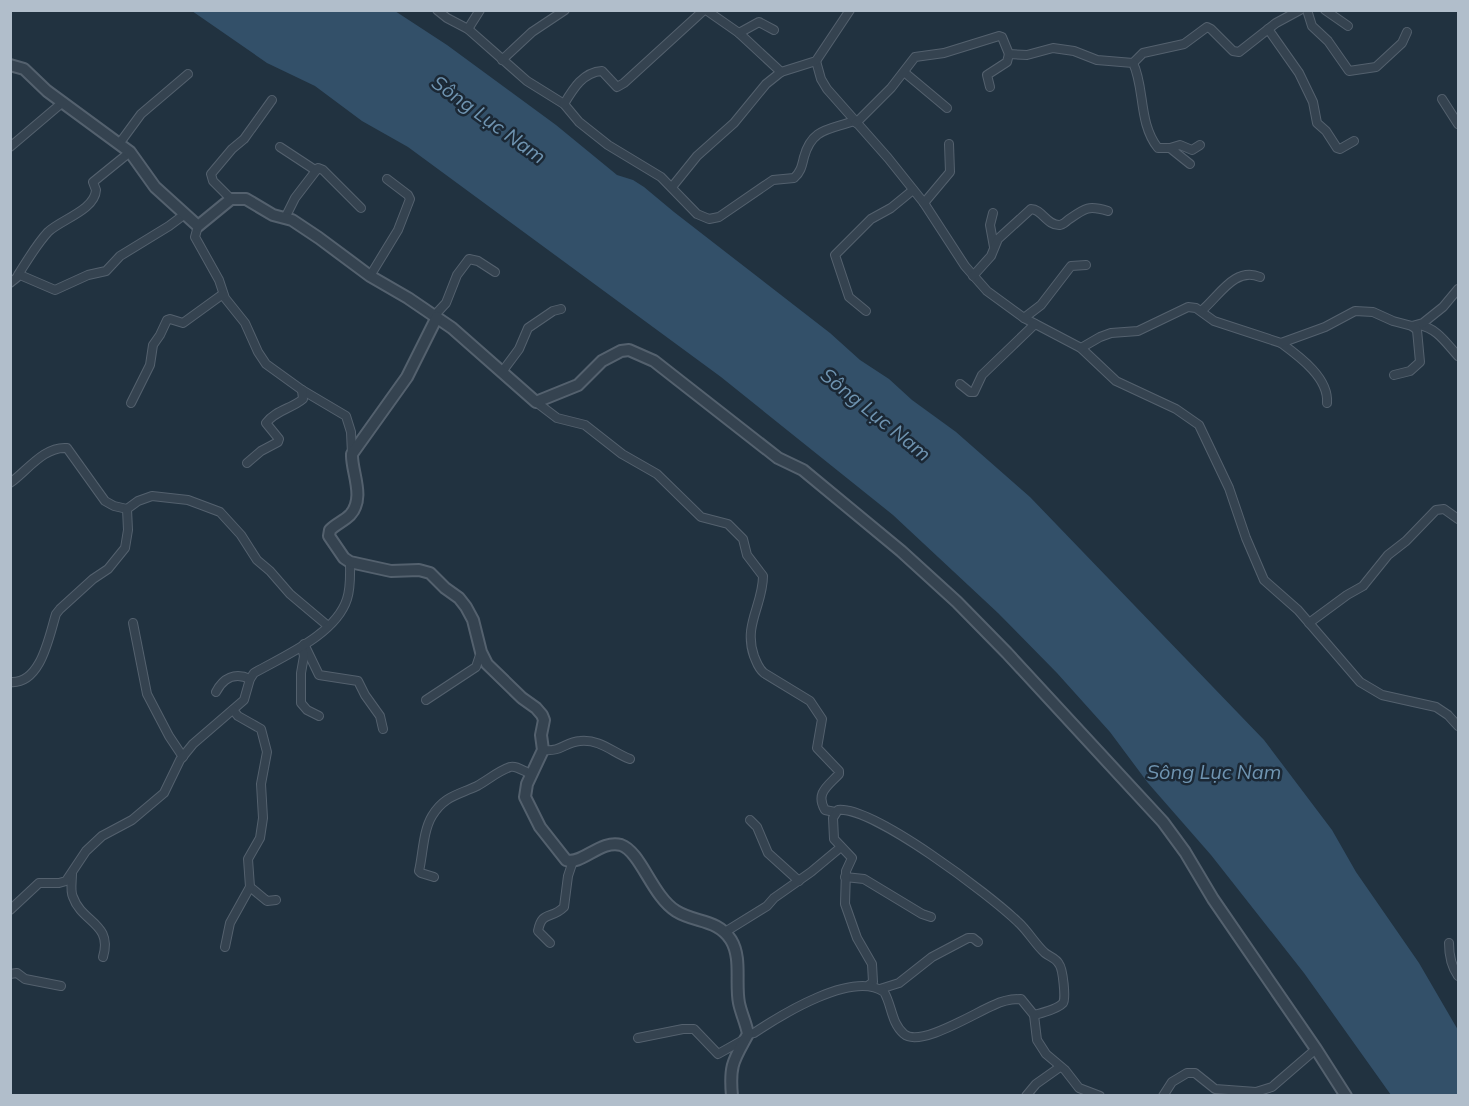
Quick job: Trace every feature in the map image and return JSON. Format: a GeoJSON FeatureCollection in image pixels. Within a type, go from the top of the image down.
{"type":"FeatureCollection","features":[{"type":"Feature","properties":{"kind":"street"},"geometry":{"type":"LineString","coordinates":[[437,10],[468,29],[527,81],[564,104],[586,129],[608,145],[650,169],[672,187],[698,214],[709,219],[714,219],[773,180],[794,178],[800,172],[807,144],[811,139],[820,133],[855,122],[904,72],[909,62],[920,55],[944,53],[995,36],[1002,37],[1009,54],[1007,62],[987,75],[990,87]]}},
{"type":"Feature","properties":{"kind":"street"},"geometry":{"type":"LineString","coordinates":[[468,29],[480,10]]}},
{"type":"Feature","properties":{"kind":"street"},"geometry":{"type":"LineString","coordinates":[[502,60],[532,32],[565,10]]}},
{"type":"Feature","properties":{"kind":"street"},"geometry":{"type":"LineString","coordinates":[[564,104],[574,86],[593,72],[602,71],[617,87],[624,83],[705,10],[739,33],[781,72]]}},
{"type":"Feature","properties":{"kind":"street"},"geometry":{"type":"LineString","coordinates":[[672,187],[698,156],[734,123],[766,84],[781,72],[816,61],[850,10]]}},
{"type":"Feature","properties":{"kind":"street"},"geometry":{"type":"LineString","coordinates":[[1009,54],[1027,55],[1053,48],[1074,51],[1097,60],[1133,63],[1143,53],[1184,44],[1207,27],[1236,53],[1268,29],[1300,10]]}},
{"type":"Feature","properties":{"kind":"street"},"geometry":{"type":"LineString","coordinates":[[1307,10],[1312,26],[1328,41],[1349,71],[1376,67],[1402,43],[1407,32]]}},
{"type":"Feature","properties":{"kind":"street"},"geometry":{"type":"LineString","coordinates":[[1325,10],[1348,26]]}},
{"type":"Feature","properties":{"kind":"street"},"geometry":{"type":"LineString","coordinates":[[739,33],[759,22],[774,30]]}},
{"type":"Feature","properties":{"kind":"street"},"geometry":{"type":"LineString","coordinates":[[1268,29],[1299,72],[1313,102],[1317,123],[1326,131],[1336,148],[1340,149],[1354,141]]}},
{"type":"Feature","properties":{"kind":"street"},"geometry":{"type":"LineString","coordinates":[[816,61],[821,79],[827,89],[924,203],[973,276],[1000,302],[1024,318],[1081,348],[1116,381],[1176,409],[1199,425],[1229,488],[1246,538],[1264,580],[1298,610],[1339,660],[1364,686],[1382,695],[1436,708],[1448,715],[1458,726]]}},
{"type":"Feature","properties":{"kind":"street"},"geometry":{"type":"LineString","coordinates":[[12,63],[24,69],[63,102],[130,152],[155,187],[198,226]]}},
{"type":"Feature","properties":{"kind":"street"},"geometry":{"type":"LineString","coordinates":[[1133,63],[1146,123],[1158,147],[1170,148],[1180,145],[1192,150],[1200,145]]}},
{"type":"Feature","properties":{"kind":"street"},"geometry":{"type":"LineString","coordinates":[[904,72],[947,108]]}},
{"type":"Feature","properties":{"kind":"street"},"geometry":{"type":"LineString","coordinates":[[119,144],[141,114],[188,74]]}},
{"type":"Feature","properties":{"kind":"street"},"geometry":{"type":"LineString","coordinates":[[1442,99],[1458,124]]}},
{"type":"Feature","properties":{"kind":"street"},"geometry":{"type":"LineString","coordinates":[[231,199],[213,182],[212,174],[232,149],[244,139],[272,100]]}},
{"type":"Feature","properties":{"kind":"street"},"geometry":{"type":"LineString","coordinates":[[10,147],[63,102]]}},
{"type":"Feature","properties":{"kind":"street"},"geometry":{"type":"LineString","coordinates":[[924,203],[950,172],[949,144]]}},
{"type":"Feature","properties":{"kind":"street"},"geometry":{"type":"LineString","coordinates":[[280,147],[315,170]]}},
{"type":"Feature","properties":{"kind":"street"},"geometry":{"type":"LineString","coordinates":[[1170,148],[1190,164]]}},
{"type":"Feature","properties":{"kind":"street"},"geometry":{"type":"LineString","coordinates":[[10,283],[46,234],[94,198],[96,190],[93,182],[130,152]]}},
{"type":"Feature","properties":{"kind":"street"},"geometry":{"type":"LineString","coordinates":[[285,218],[289,207],[318,168],[323,170],[361,208]]}},
{"type":"Feature","properties":{"kind":"street"},"geometry":{"type":"LineString","coordinates":[[370,276],[398,230],[410,199],[387,179]]}},
{"type":"Feature","properties":{"kind":"street"},"geometry":{"type":"LineString","coordinates":[[866,311],[849,297],[835,255],[871,219],[891,208],[913,190]]}},
{"type":"Feature","properties":{"kind":"street"},"geometry":{"type":"LineString","coordinates":[[732,1095],[730,1071],[745,1037],[732,941],[718,926],[696,921],[669,905],[650,882],[636,858],[623,846],[613,844],[573,861],[566,860],[540,827],[528,805],[525,793],[531,774],[543,750],[541,735],[544,720],[540,711],[522,698],[487,664],[481,652],[473,620],[466,607],[430,573],[419,570],[391,571],[350,562],[334,546],[328,532],[348,517],[355,507],[357,484],[351,432],[346,416],[302,390],[266,364],[245,323],[224,294],[219,280],[195,237],[198,226],[231,199],[246,199],[262,210],[292,220],[370,276],[436,316],[557,418],[585,425],[593,430],[622,454],[657,474],[700,517],[728,524],[743,539],[747,555],[763,576],[752,622],[750,642],[755,658],[760,670],[810,701],[822,719],[817,748],[839,774],[822,792],[820,799],[825,810],[835,812],[847,810],[864,815],[950,866],[976,889],[997,903],[1045,953],[1056,960],[1062,969],[1065,999],[1061,1005],[1034,1016]]}},
{"type":"Feature","properties":{"kind":"street"},"geometry":{"type":"LineString","coordinates":[[973,276],[991,256],[998,239],[1034,208],[1052,224],[1061,225],[1088,208],[1094,207],[1108,212]]}},
{"type":"Feature","properties":{"kind":"street"},"geometry":{"type":"LineString","coordinates":[[993,213],[990,225],[995,249]]}},
{"type":"Feature","properties":{"kind":"street"},"geometry":{"type":"LineString","coordinates":[[18,275],[50,290],[57,290],[88,275],[106,271],[120,256],[170,226],[184,214]]}},
{"type":"Feature","properties":{"kind":"street"},"geometry":{"type":"LineString","coordinates":[[352,454],[407,377],[436,316],[447,303],[457,275],[469,259],[478,261],[495,272]]}},
{"type":"Feature","properties":{"kind":"street"},"geometry":{"type":"LineString","coordinates":[[1024,318],[1041,305],[1071,266],[1086,265]]}},
{"type":"Feature","properties":{"kind":"street"},"geometry":{"type":"LineString","coordinates":[[1201,311],[1235,279],[1251,274],[1260,277]]}},
{"type":"Feature","properties":{"kind":"street"},"geometry":{"type":"LineString","coordinates":[[1414,325],[1428,320],[1458,289]]}},
{"type":"Feature","properties":{"kind":"street"},"geometry":{"type":"LineString","coordinates":[[131,403],[150,365],[153,345],[167,320],[183,323],[224,294]]}},
{"type":"Feature","properties":{"kind":"street"},"geometry":{"type":"LineString","coordinates":[[1081,348],[1100,337],[1119,332],[1138,331],[1188,307],[1201,311],[1214,321],[1281,343],[1302,358],[1316,374],[1328,394],[1327,404]]}},
{"type":"Feature","properties":{"kind":"street"},"geometry":{"type":"LineString","coordinates":[[502,372],[519,349],[528,328],[553,311],[561,309]]}},
{"type":"Feature","properties":{"kind":"street"},"geometry":{"type":"LineString","coordinates":[[1281,343],[1325,327],[1355,311],[1373,312],[1393,321],[1429,327],[1458,356]]}},
{"type":"Feature","properties":{"kind":"street"},"geometry":{"type":"LineString","coordinates":[[960,384],[970,392],[974,392],[982,375],[1035,324]]}},
{"type":"Feature","properties":{"kind":"street"},"geometry":{"type":"LineString","coordinates":[[1394,375],[1410,371],[1420,363],[1417,330],[1414,325]]}},
{"type":"Feature","properties":{"kind":"street"},"geometry":{"type":"LineString","coordinates":[[536,402],[578,385],[611,355],[629,350],[638,353],[654,362],[778,458],[803,470],[901,551],[957,602],[1007,653],[1164,822],[1213,899],[1346,1095]]}},
{"type":"Feature","properties":{"kind":"street"},"geometry":{"type":"LineString","coordinates":[[248,464],[261,452],[278,442],[279,439],[266,423],[281,410],[303,399],[302,390]]}},
{"type":"Feature","properties":{"kind":"street"},"geometry":{"type":"LineString","coordinates":[[10,483],[47,454],[60,448],[67,448],[105,501],[114,506],[127,509],[138,501],[152,496],[188,500],[220,512],[241,535],[257,560],[290,594],[328,626]]}},
{"type":"Feature","properties":{"kind":"street"},"geometry":{"type":"LineString","coordinates":[[10,682],[20,682],[31,674],[41,661],[56,614],[93,579],[108,569],[125,548],[128,530],[127,509]]}},
{"type":"Feature","properties":{"kind":"street"},"geometry":{"type":"LineString","coordinates":[[1309,623],[1362,586],[1388,555],[1403,545],[1436,510],[1444,509],[1458,519]]}},
{"type":"Feature","properties":{"kind":"street"},"geometry":{"type":"LineString","coordinates":[[11,909],[39,883],[63,883],[86,850],[102,836],[132,820],[164,793],[183,757],[193,744],[244,700],[254,673],[303,645],[337,617],[347,600],[350,562]]}},
{"type":"Feature","properties":{"kind":"street"},"geometry":{"type":"LineString","coordinates":[[133,623],[147,694],[183,757]]}},
{"type":"Feature","properties":{"kind":"street"},"geometry":{"type":"LineString","coordinates":[[303,645],[302,703],[307,710],[319,716]]}},
{"type":"Feature","properties":{"kind":"street"},"geometry":{"type":"LineString","coordinates":[[303,645],[320,675],[358,681],[380,716],[383,729]]}},
{"type":"Feature","properties":{"kind":"street"},"geometry":{"type":"LineString","coordinates":[[426,700],[476,667],[481,652]]}},
{"type":"Feature","properties":{"kind":"street"},"geometry":{"type":"LineString","coordinates":[[216,692],[221,682],[227,679],[237,676],[250,679]]}},
{"type":"Feature","properties":{"kind":"street"},"geometry":{"type":"LineString","coordinates":[[225,946],[231,923],[250,887],[248,859],[260,838],[263,818],[261,784],[267,752],[261,729],[238,716],[233,710]]}},
{"type":"Feature","properties":{"kind":"street"},"geometry":{"type":"LineString","coordinates":[[543,750],[559,750],[577,741],[593,741],[630,759]]}},
{"type":"Feature","properties":{"kind":"street"},"geometry":{"type":"LineString","coordinates":[[434,877],[419,871],[430,820],[442,804],[455,794],[479,785],[490,776],[509,767],[531,774]]}},
{"type":"Feature","properties":{"kind":"street"},"geometry":{"type":"LineString","coordinates":[[835,812],[834,839],[852,858],[846,877],[845,904],[857,938],[872,964],[873,982],[869,985]]}},
{"type":"Feature","properties":{"kind":"street"},"geometry":{"type":"LineString","coordinates":[[750,820],[757,827],[768,853],[799,880]]}},
{"type":"Feature","properties":{"kind":"street"},"geometry":{"type":"LineString","coordinates":[[725,932],[763,909],[841,847]]}},
{"type":"Feature","properties":{"kind":"street"},"geometry":{"type":"LineString","coordinates":[[550,943],[538,931],[541,920],[544,916],[556,914],[564,907],[568,876],[573,861]]}},
{"type":"Feature","properties":{"kind":"street"},"geometry":{"type":"LineString","coordinates":[[72,873],[73,898],[86,916],[99,928],[105,939],[103,957]]}},
{"type":"Feature","properties":{"kind":"street"},"geometry":{"type":"LineString","coordinates":[[846,877],[864,879],[922,914],[931,917]]}},
{"type":"Feature","properties":{"kind":"street"},"geometry":{"type":"LineString","coordinates":[[250,887],[267,901],[276,900]]}},
{"type":"Feature","properties":{"kind":"street"},"geometry":{"type":"LineString","coordinates":[[880,989],[899,983],[932,957],[968,938],[973,938],[978,942]]}},
{"type":"Feature","properties":{"kind":"street"},"geometry":{"type":"LineString","coordinates":[[1449,943],[1453,969],[1458,976]]}},
{"type":"Feature","properties":{"kind":"street"},"geometry":{"type":"LineString","coordinates":[[10,974],[17,973],[25,979],[61,986]]}},
{"type":"Feature","properties":{"kind":"street"},"geometry":{"type":"LineString","coordinates":[[638,1038],[694,1029],[718,1054],[807,1001],[869,985],[880,989],[886,996],[899,1029],[913,1039],[958,1024],[993,1005],[1022,999],[1034,1016],[1039,1044],[1050,1058],[1079,1088],[1100,1095]]}},
{"type":"Feature","properties":{"kind":"street"},"geometry":{"type":"LineString","coordinates":[[1163,1095],[1172,1082],[1187,1072],[1195,1074],[1215,1089],[1256,1092],[1272,1087],[1316,1049]]}},
{"type":"Feature","properties":{"kind":"street"},"geometry":{"type":"LineString","coordinates":[[1026,1095],[1036,1084],[1060,1066]]}},
{"type":"Feature","properties":{"kind":"water","name":"Sông Lục Nam"},"geometry":{"type":"Polygon","coordinates":[[[192,11],[395,11],[447,45],[556,125],[617,175],[633,180],[644,187],[830,333],[860,360],[889,379],[912,400],[956,432],[1030,497],[1264,740],[1332,830],[1356,872],[1419,963],[1458,1030],[1458,1095],[1391,1095],[1304,973],[1211,855],[1148,783],[1110,732],[1057,673],[998,613],[893,515],[721,377],[408,147],[362,121],[315,86],[267,63],[192,11]]]}}]}
